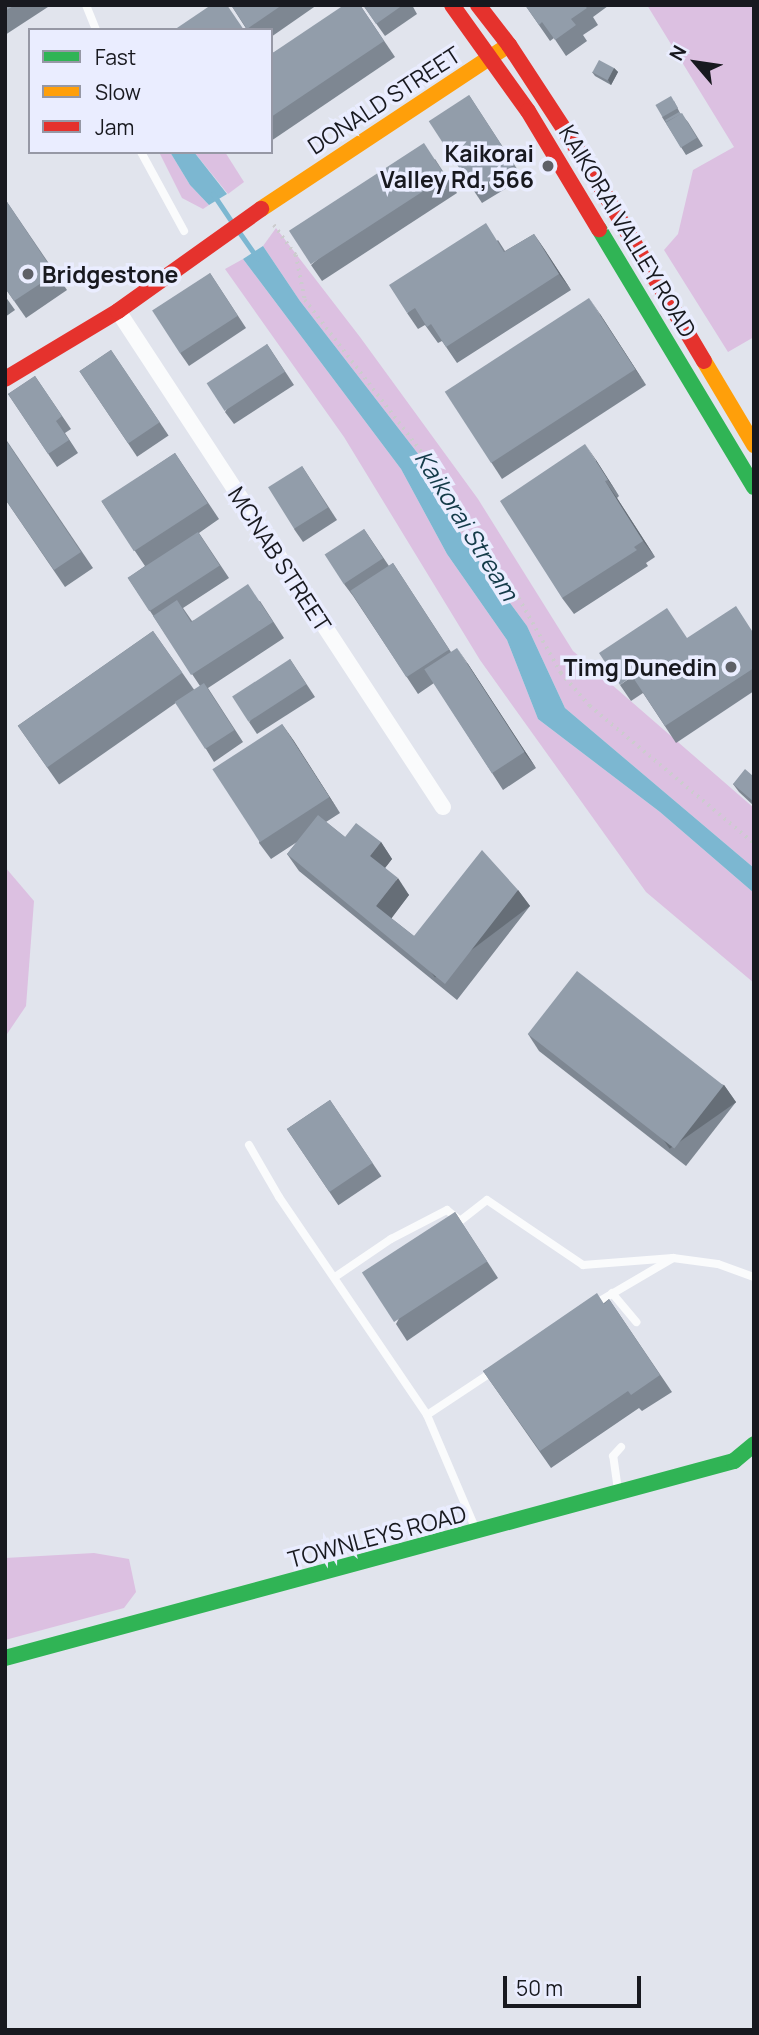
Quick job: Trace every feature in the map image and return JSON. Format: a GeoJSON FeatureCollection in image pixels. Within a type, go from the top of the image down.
{"type":"FeatureCollection","features":[{"type":"Feature","properties":{"kind":"street","name":"KAIKORAI VALLEY ROAD"},"geometry":{"type":"LineString","coordinates":[[452,5],[492,57],[617,254],[754,487]]}},
{"type":"Feature","properties":{"kind":"street","name":"KAIKORAI VALLEY ROAD"},"geometry":{"type":"LineString","coordinates":[[478,5],[509,45],[587,164],[754,445]]}},
{"type":"Feature","properties":{"kind":"street","name":"DONALD STREET"},"geometry":{"type":"LineString","coordinates":[[5,379],[118,311],[262,208],[509,45]]}},
{"type":"Feature","properties":{"kind":"street","name":"MCNAB STREET"},"geometry":{"type":"LineString","coordinates":[[118,311],[443,807]]}},
{"type":"Feature","properties":{"kind":"street","name":"TOWNLEYS ROAD"},"geometry":{"type":"LineString","coordinates":[[5,1658],[734,1461],[754,1444]]}},
{"type":"Feature","properties":{"kind":"lane"},"geometry":{"type":"LineString","coordinates":[[86,5],[95,28]]}},
{"type":"Feature","properties":{"kind":"lane"},"geometry":{"type":"LineString","coordinates":[[142,154],[184,231]]}},
{"type":"Feature","properties":{"kind":"lane"},"geometry":{"type":"LineString","coordinates":[[249,1145],[279,1197],[427,1415],[477,1532]]}},
{"type":"Feature","properties":{"kind":"lane"},"geometry":{"type":"LineString","coordinates":[[335,1277],[391,1239],[447,1210],[460,1221],[487,1200],[583,1265],[673,1258],[718,1264],[754,1277]]}},
{"type":"Feature","properties":{"kind":"lane"},"geometry":{"type":"LineString","coordinates":[[589,1308],[673,1258]]}},
{"type":"Feature","properties":{"kind":"lane"},"geometry":{"type":"LineString","coordinates":[[612,1293],[635,1322]]}},
{"type":"Feature","properties":{"kind":"lane"},"geometry":{"type":"LineString","coordinates":[[427,1415],[508,1361]]}},
{"type":"Feature","properties":{"kind":"lane"},"geometry":{"type":"LineString","coordinates":[[618,1493],[613,1456],[621,1447]]}},
{"type":"Feature","properties":{"kind":"path"},"geometry":{"type":"LineString","coordinates":[[262,208],[296,256],[305,300],[431,464],[457,524],[512,586],[561,673],[590,706],[754,843]]}},
{"type":"Feature","properties":{"kind":"shaded area"},"geometry":{"type":"Polygon","coordinates":[[[647,5],[754,5],[754,337],[728,352],[664,250],[678,234],[693,170],[734,147],[647,5]]]}},
{"type":"Feature","properties":{"kind":"shaded area"},"geometry":{"type":"Polygon","coordinates":[[[160,154],[171,154],[190,185],[209,205],[203,209],[182,198],[160,154]]]}},
{"type":"Feature","properties":{"kind":"shaded area"},"geometry":{"type":"Polygon","coordinates":[[[196,154],[226,154],[244,182],[228,194],[196,154]]]}},
{"type":"Feature","properties":{"kind":"shaded area"},"geometry":{"type":"Polygon","coordinates":[[[276,228],[360,337],[478,499],[573,651],[754,808],[754,868],[565,708],[527,626],[467,545],[419,455],[300,301],[263,246],[276,228]]]}},
{"type":"Feature","properties":{"kind":"shaded area"},"geometry":{"type":"Polygon","coordinates":[[[243,259],[401,469],[447,554],[507,640],[538,719],[660,812],[754,893],[754,983],[646,892],[480,660],[344,437],[225,269],[243,259]]]}},
{"type":"Feature","properties":{"kind":"shaded area"},"geometry":{"type":"Polygon","coordinates":[[[5,867],[34,901],[26,1006],[5,1037],[5,867]]]}},
{"type":"Feature","properties":{"kind":"shaded area"},"geometry":{"type":"Polygon","coordinates":[[[94,1553],[129,1559],[136,1592],[124,1608],[5,1640],[5,1558],[94,1553]]]}},
{"type":"Feature","properties":{"kind":"water"},"geometry":{"type":"Polygon","coordinates":[[[171,154],[196,154],[227,194],[209,205],[190,185],[171,154]]]}},
{"type":"Feature","properties":{"kind":"water"},"geometry":{"type":"Polygon","coordinates":[[[263,246],[300,301],[419,455],[467,545],[527,626],[565,708],[754,868],[754,893],[660,812],[538,719],[507,640],[447,554],[401,469],[243,259],[263,246]]]}},
{"type":"Feature","properties":{"kind":"building"},"geometry":{"type":"Polygon","coordinates":[[[211,5],[227,5],[243,28],[177,28],[211,5]]]}},
{"type":"Feature","properties":{"kind":"building"},"geometry":{"type":"Polygon","coordinates":[[[231,5],[282,5],[248,28],[231,5]]]}},
{"type":"Feature","properties":{"kind":"building"},"geometry":{"type":"Polygon","coordinates":[[[344,5],[360,5],[384,41],[273,116],[273,53],[344,5]]]}},
{"type":"Feature","properties":{"kind":"building"},"geometry":{"type":"Polygon","coordinates":[[[363,5],[403,5],[376,24],[363,5]]]}},
{"type":"Feature","properties":{"kind":"building"},"geometry":{"type":"Polygon","coordinates":[[[525,5],[584,5],[587,8],[571,19],[576,25],[555,40],[542,22],[539,25],[525,5]]]}},
{"type":"Feature","properties":{"kind":"building"},"geometry":{"type":"Polygon","coordinates":[[[599,60],[614,68],[607,80],[592,72],[599,60]]]}},
{"type":"Feature","properties":{"kind":"building"},"geometry":{"type":"Polygon","coordinates":[[[469,95],[514,165],[474,191],[429,121],[469,95]]]}},
{"type":"Feature","properties":{"kind":"building"},"geometry":{"type":"Polygon","coordinates":[[[671,96],[678,108],[662,117],[655,105],[671,96]]]}},
{"type":"Feature","properties":{"kind":"building"},"geometry":{"type":"Polygon","coordinates":[[[679,112],[681,114],[666,122],[665,120],[679,112]]]}},
{"type":"Feature","properties":{"kind":"building"},"geometry":{"type":"Polygon","coordinates":[[[682,113],[697,138],[681,148],[666,123],[682,113]]]}},
{"type":"Feature","properties":{"kind":"building"},"geometry":{"type":"Polygon","coordinates":[[[424,143],[446,177],[311,264],[289,231],[424,143]]]}},
{"type":"Feature","properties":{"kind":"building"},"geometry":{"type":"Polygon","coordinates":[[[5,199],[55,274],[14,301],[5,288],[5,199]]]}},
{"type":"Feature","properties":{"kind":"building"},"geometry":{"type":"Polygon","coordinates":[[[486,223],[504,252],[534,234],[559,274],[446,347],[431,324],[427,327],[415,308],[407,313],[389,285],[486,223]]]}},
{"type":"Feature","properties":{"kind":"building"},"geometry":{"type":"Polygon","coordinates":[[[210,273],[238,316],[180,353],[152,311],[210,273]]]}},
{"type":"Feature","properties":{"kind":"building"},"geometry":{"type":"Polygon","coordinates":[[[589,298],[635,369],[491,463],[445,392],[589,298]]]}},
{"type":"Feature","properties":{"kind":"building"},"geometry":{"type":"Polygon","coordinates":[[[267,344],[285,372],[225,411],[207,383],[267,344]]]}},
{"type":"Feature","properties":{"kind":"building"},"geometry":{"type":"Polygon","coordinates":[[[111,350],[160,422],[128,443],[79,371],[111,350]]]}},
{"type":"Feature","properties":{"kind":"building"},"geometry":{"type":"Polygon","coordinates":[[[35,376],[62,416],[56,421],[69,440],[48,454],[8,394],[35,376]]]}},
{"type":"Feature","properties":{"kind":"building"},"geometry":{"type":"Polygon","coordinates":[[[5,439],[81,552],[54,570],[5,499],[5,439]]]}},
{"type":"Feature","properties":{"kind":"building"},"geometry":{"type":"Polygon","coordinates":[[[585,444],[643,541],[634,547],[637,550],[562,598],[500,501],[585,444]]]}},
{"type":"Feature","properties":{"kind":"building"},"geometry":{"type":"Polygon","coordinates":[[[175,453],[208,503],[134,551],[101,501],[175,453]]]}},
{"type":"Feature","properties":{"kind":"building"},"geometry":{"type":"Polygon","coordinates":[[[302,466],[328,508],[294,529],[268,487],[302,466]]]}},
{"type":"Feature","properties":{"kind":"building"},"geometry":{"type":"Polygon","coordinates":[[[364,529],[383,558],[344,584],[325,555],[364,529]]]}},
{"type":"Feature","properties":{"kind":"building"},"geometry":{"type":"Polygon","coordinates":[[[198,532],[220,566],[149,611],[128,578],[198,532]]]}},
{"type":"Feature","properties":{"kind":"building"},"geometry":{"type":"Polygon","coordinates":[[[393,563],[449,649],[406,677],[350,591],[393,563]]]}},
{"type":"Feature","properties":{"kind":"building"},"geometry":{"type":"Polygon","coordinates":[[[248,584],[273,622],[191,675],[153,616],[177,600],[191,622],[248,584]]]}},
{"type":"Feature","properties":{"kind":"building"},"geometry":{"type":"Polygon","coordinates":[[[736,606],[754,634],[754,668],[665,726],[632,676],[620,685],[599,653],[667,608],[687,638],[736,606]]]}},
{"type":"Feature","properties":{"kind":"building"},"geometry":{"type":"Polygon","coordinates":[[[153,631],[182,673],[47,767],[18,726],[153,631]]]}},
{"type":"Feature","properties":{"kind":"building"},"geometry":{"type":"Polygon","coordinates":[[[457,648],[525,752],[492,773],[424,669],[457,648]]]}},
{"type":"Feature","properties":{"kind":"building"},"geometry":{"type":"Polygon","coordinates":[[[290,659],[306,684],[248,722],[232,697],[290,659]]]}},
{"type":"Feature","properties":{"kind":"building"},"geometry":{"type":"Polygon","coordinates":[[[204,683],[234,730],[205,749],[175,702],[204,683]]]}},
{"type":"Feature","properties":{"kind":"building"},"geometry":{"type":"Polygon","coordinates":[[[282,724],[329,797],[260,842],[212,769],[282,724]]]}},
{"type":"Feature","properties":{"kind":"building"},"geometry":{"type":"Polygon","coordinates":[[[745,769],[754,775],[754,802],[733,784],[745,769]]]}},
{"type":"Feature","properties":{"kind":"building"},"geometry":{"type":"Polygon","coordinates":[[[318,815],[345,837],[356,823],[381,842],[370,856],[398,878],[376,906],[414,936],[482,850],[518,890],[445,984],[287,854],[318,815]]]}},
{"type":"Feature","properties":{"kind":"building"},"geometry":{"type":"Polygon","coordinates":[[[577,971],[724,1086],[674,1149],[528,1034],[577,971]]]}},
{"type":"Feature","properties":{"kind":"building"},"geometry":{"type":"Polygon","coordinates":[[[330,1100],[372,1163],[329,1192],[287,1129],[330,1100]]]}},
{"type":"Feature","properties":{"kind":"building"},"geometry":{"type":"Polygon","coordinates":[[[455,1212],[487,1261],[394,1322],[362,1272],[455,1212]]]}},
{"type":"Feature","properties":{"kind":"building"},"geometry":{"type":"Polygon","coordinates":[[[597,1293],[604,1304],[609,1299],[660,1375],[631,1395],[628,1391],[540,1451],[483,1371],[597,1293]]]}},
{"type":"Feature","properties":{"kind":"waterway","name":"Kaikorai Stream"},"geometry":{"type":"LineString","coordinates":[[213,194],[231,221]]}},
{"type":"Feature","properties":{"kind":"waterway","name":"Kaikorai Stream"},"geometry":{"type":"LineString","coordinates":[[239,232],[257,258]]}},
{"type":"Feature","properties":{"kind":"traffic: fast"},"geometry":{"type":"LineString","coordinates":[[599,229],[754,487]]}},
{"type":"Feature","properties":{"kind":"traffic: fast"},"geometry":{"type":"LineString","coordinates":[[5,1658],[734,1461],[754,1444]]}},
{"type":"Feature","properties":{"kind":"traffic: slow"},"geometry":{"type":"LineString","coordinates":[[261,209],[509,45]]}},
{"type":"Feature","properties":{"kind":"traffic: slow"},"geometry":{"type":"LineString","coordinates":[[704,361],[754,445]]}},
{"type":"Feature","properties":{"kind":"traffic: jam"},"geometry":{"type":"LineString","coordinates":[[452,5],[528,111],[599,229]]}},
{"type":"Feature","properties":{"kind":"traffic: jam"},"geometry":{"type":"LineString","coordinates":[[478,5],[509,45],[587,164],[704,361]]}},
{"type":"Feature","properties":{"kind":"traffic: jam"},"geometry":{"type":"LineString","coordinates":[[5,379],[118,311],[261,209]]}},
{"type":"Feature","properties":{"kind":"place","name":"Kaikorai Valley Rd, 566"},"geometry":{"type":"Point","coordinates":[548,166]}},
{"type":"Feature","properties":{"kind":"place","name":"Bridgestone"},"geometry":{"type":"Point","coordinates":[28,274]}},
{"type":"Feature","properties":{"kind":"place","name":"Timg Dunedin"},"geometry":{"type":"Point","coordinates":[731,667]}}]}
